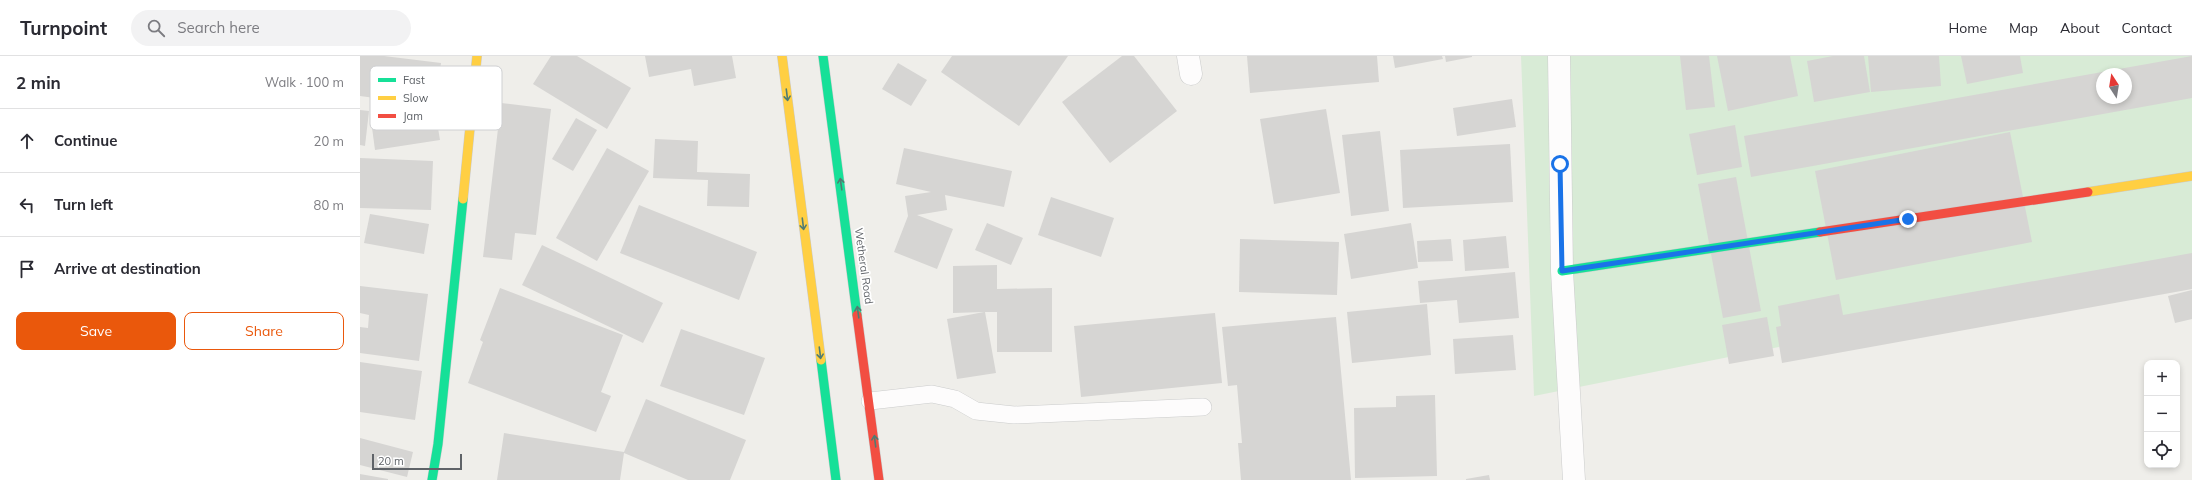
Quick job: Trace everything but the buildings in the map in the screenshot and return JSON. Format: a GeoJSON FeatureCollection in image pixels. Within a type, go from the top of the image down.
{"type":"FeatureCollection","features":[{"type":"Feature","properties":{"kind":"street"},"geometry":{"type":"LineString","coordinates":[[476,66],[477,56]]}},
{"type":"Feature","properties":{"kind":"street"},"geometry":{"type":"LineString","coordinates":[[782,56],[836,480]]}},
{"type":"Feature","properties":{"kind":"street","name":"Wetheral Road"},"geometry":{"type":"LineString","coordinates":[[823,56],[870,401],[879,480]]}},
{"type":"Feature","properties":{"kind":"street"},"geometry":{"type":"LineString","coordinates":[[1559,56],[1562,271],[1574,480]]}},
{"type":"Feature","properties":{"kind":"street"},"geometry":{"type":"LineString","coordinates":[[432,480],[438,444],[470,130]]}},
{"type":"Feature","properties":{"kind":"street"},"geometry":{"type":"LineString","coordinates":[[1562,271],[2192,176]]}},
{"type":"Feature","properties":{"kind":"lane"},"geometry":{"type":"LineString","coordinates":[[870,401],[932,394],[955,399],[976,411],[1014,414],[1203,407]]}},
{"type":"Feature","properties":{"kind":"green space"},"geometry":{"type":"Polygon","coordinates":[[[1521,56],[2192,56],[2192,264],[1534,396],[1521,56]]]}},
{"type":"Feature","properties":{"kind":"traffic: fast"},"geometry":{"type":"LineString","coordinates":[[823,56],[857,315]]}},
{"type":"Feature","properties":{"kind":"traffic: fast"},"geometry":{"type":"LineString","coordinates":[[432,480],[438,444],[463,199]]}},
{"type":"Feature","properties":{"kind":"traffic: fast"},"geometry":{"type":"LineString","coordinates":[[1562,271],[1820,232]]}},
{"type":"Feature","properties":{"kind":"traffic: fast"},"geometry":{"type":"LineString","coordinates":[[821,360],[836,480]]}},
{"type":"Feature","properties":{"kind":"traffic: slow"},"geometry":{"type":"LineString","coordinates":[[476,66],[477,56]]}},
{"type":"Feature","properties":{"kind":"traffic: slow"},"geometry":{"type":"LineString","coordinates":[[782,56],[821,360]]}},
{"type":"Feature","properties":{"kind":"traffic: slow"},"geometry":{"type":"LineString","coordinates":[[463,199],[470,130]]}},
{"type":"Feature","properties":{"kind":"traffic: slow"},"geometry":{"type":"LineString","coordinates":[[2088,192],[2192,176]]}},
{"type":"Feature","properties":{"kind":"traffic: jam"},"geometry":{"type":"LineString","coordinates":[[1820,232],[2088,192]]}},
{"type":"Feature","properties":{"kind":"traffic: jam"},"geometry":{"type":"LineString","coordinates":[[857,315],[879,480]]}},
{"type":"Feature","properties":{"kind":"route"},"geometry":{"type":"LineString","coordinates":[[1560,164],[1562,271],[1908,219]]}}]}
